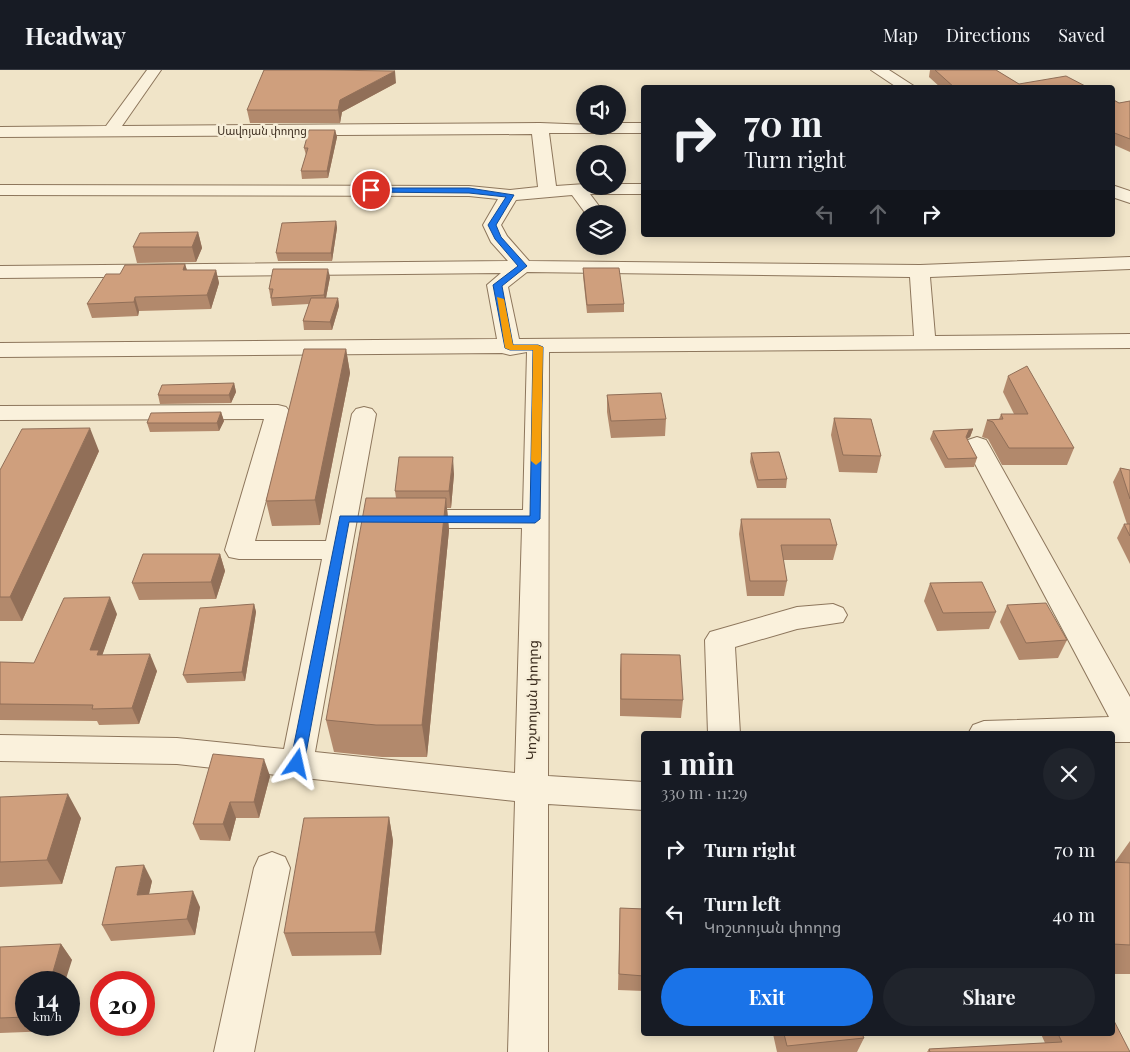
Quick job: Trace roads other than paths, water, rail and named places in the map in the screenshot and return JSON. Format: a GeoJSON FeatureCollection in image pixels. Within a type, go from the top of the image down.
{"type":"FeatureCollection","features":[{"type":"Feature","properties":{"kind":"street"},"geometry":{"type":"LineString","coordinates":[[110,132],[154,70]]}},
{"type":"Feature","properties":{"kind":"street"},"geometry":{"type":"LineString","coordinates":[[878,70],[905,85]]}},
{"type":"Feature","properties":{"kind":"street"},"geometry":{"type":"LineString","coordinates":[[540,128],[548,192]]}},
{"type":"Feature","properties":{"kind":"street","name":"Սավոյան փողոց"},"geometry":{"type":"LineString","coordinates":[[0,132],[641,128]]}},
{"type":"Feature","properties":{"kind":"street"},"geometry":{"type":"LineString","coordinates":[[0,190],[469,191],[510,195],[576,189]]}},
{"type":"Feature","properties":{"kind":"street"},"geometry":{"type":"LineString","coordinates":[[626,189],[641,189]]}},
{"type":"Feature","properties":{"kind":"street"},"geometry":{"type":"LineString","coordinates":[[1115,191],[1130,198]]}},
{"type":"Feature","properties":{"kind":"street"},"geometry":{"type":"LineString","coordinates":[[510,195],[492,225],[498,238],[523,266]]}},
{"type":"Feature","properties":{"kind":"street"},"geometry":{"type":"LineString","coordinates":[[582,195],[589,205]]}},
{"type":"Feature","properties":{"kind":"street"},"geometry":{"type":"LineString","coordinates":[[577,266],[586,255]]}},
{"type":"Feature","properties":{"kind":"street"},"geometry":{"type":"LineString","coordinates":[[0,272],[523,266],[920,271],[1130,263]]}},
{"type":"Feature","properties":{"kind":"street"},"geometry":{"type":"LineString","coordinates":[[510,348],[497,285],[523,266]]}},
{"type":"Feature","properties":{"kind":"street"},"geometry":{"type":"LineString","coordinates":[[920,271],[925,343]]}},
{"type":"Feature","properties":{"kind":"street"},"geometry":{"type":"LineString","coordinates":[[0,350],[510,348],[1130,341]]}},
{"type":"Feature","properties":{"kind":"street","name":"Կոշտոյան փողոց"},"geometry":{"type":"LineString","coordinates":[[528,1052],[538,347]]}},
{"type":"Feature","properties":{"kind":"street"},"geometry":{"type":"LineString","coordinates":[[0,413],[278,412],[239,550],[338,550]]}},
{"type":"Feature","properties":{"kind":"street"},"geometry":{"type":"LineString","coordinates":[[297,764],[364,414]]}},
{"type":"Feature","properties":{"kind":"street"},"geometry":{"type":"LineString","coordinates":[[977,445],[1130,727],[1047,731]]}},
{"type":"Feature","properties":{"kind":"street"},"geometry":{"type":"LineString","coordinates":[[344,519],[535,519]]}},
{"type":"Feature","properties":{"kind":"street"},"geometry":{"type":"LineString","coordinates":[[724,731],[720,640],[797,618],[833,615]]}},
{"type":"Feature","properties":{"kind":"street"},"geometry":{"type":"LineString","coordinates":[[0,748],[178,751],[531,789],[641,796]]}},
{"type":"Feature","properties":{"kind":"street"},"geometry":{"type":"LineString","coordinates":[[234,1052],[272,868]]}}]}
